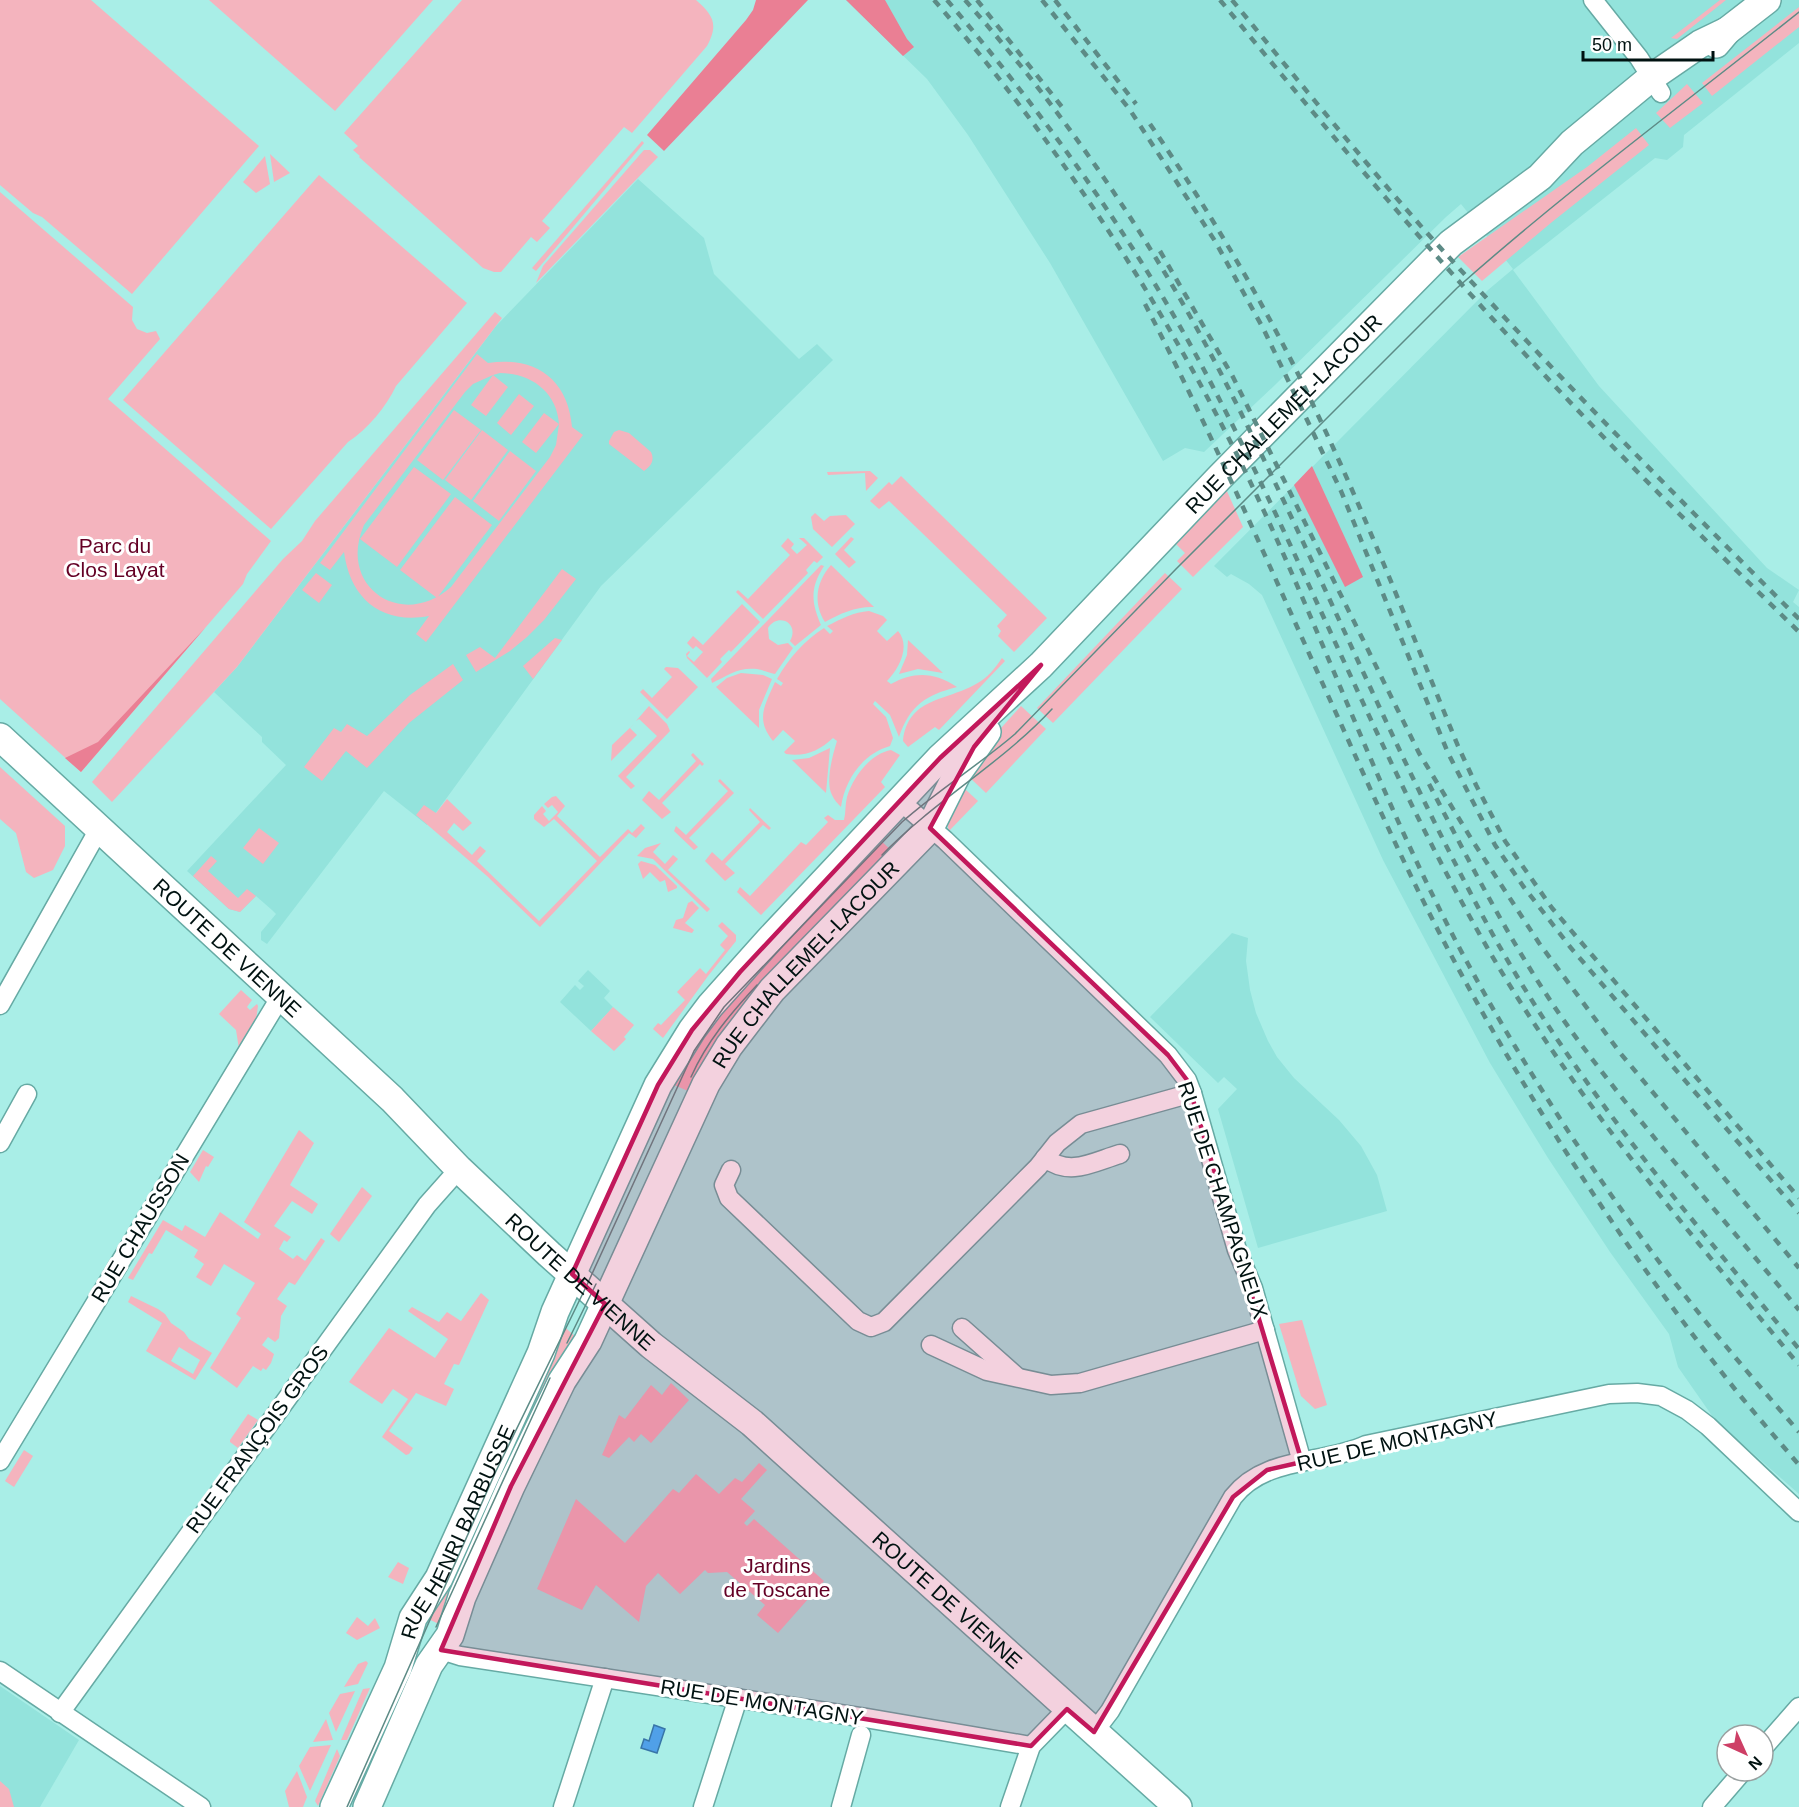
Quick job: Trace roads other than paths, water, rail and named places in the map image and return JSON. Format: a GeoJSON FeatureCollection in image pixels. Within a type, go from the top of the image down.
{"type":"FeatureCollection","features":[{"type":"Feature","properties":{"kind":"street"},"geometry":{"type":"LineString","coordinates":[[1593,0],[1639,58],[1656,85]]}},
{"type":"Feature","properties":{"kind":"street","name":"RUE CHALLEMEL-LACOUR"},"geometry":{"type":"LineString","coordinates":[[609,1297],[697,1102],[729,1046],[772,990],[930,828],[951,784],[974,747],[1041,666],[1219,478],[1451,243],[1540,177],[1573,161],[1700,44],[1727,31],[1767,0]]}},
{"type":"Feature","properties":{"kind":"street","name":"RUE CHALLEMEL-LACOUR"},"geometry":{"type":"LineString","coordinates":[[576,1266],[658,1085],[692,1030],[740,972],[940,759],[1041,666]]}},
{"type":"Feature","properties":{"kind":"street","name":"ROUTE DE VIENNE"},"geometry":{"type":"LineString","coordinates":[[0,737],[399,1106],[459,1169],[576,1266],[609,1297],[651,1345],[752,1423],[1178,1807]]}},
{"type":"Feature","properties":{"kind":"street","name":"RUE DE CHAMPAGNEUX"},"geometry":{"type":"LineString","coordinates":[[900,801],[1168,1055],[1187,1080],[1237,1250],[1253,1288],[1302,1462]]}},
{"type":"Feature","properties":{"kind":"street"},"geometry":{"type":"LineString","coordinates":[[0,1005],[99,829]]}},
{"type":"Feature","properties":{"kind":"street","name":"RUE CHAUSSON"},"geometry":{"type":"LineString","coordinates":[[0,1461],[281,996]]}},
{"type":"Feature","properties":{"kind":"street"},"geometry":{"type":"LineString","coordinates":[[731,1170],[724,1185],[729,1198],[858,1321],[871,1327],[884,1322],[1042,1162],[1066,1134],[1081,1124],[1192,1093]]}},
{"type":"Feature","properties":{"kind":"street"},"geometry":{"type":"LineString","coordinates":[[0,1143],[27,1094]]}},
{"type":"Feature","properties":{"kind":"street"},"geometry":{"type":"LineString","coordinates":[[1042,1162],[1070,1169],[1120,1154]]}},
{"type":"Feature","properties":{"kind":"street","name":"RUE FRANÇOIS GROS"},"geometry":{"type":"LineString","coordinates":[[60,1713],[413,1225],[459,1169]]}},
{"type":"Feature","properties":{"kind":"street","name":"RUE HENRI BARBUSSE"},"geometry":{"type":"LineString","coordinates":[[334,1807],[398,1668],[413,1618],[439,1578],[541,1353],[555,1312],[576,1266]]}},
{"type":"Feature","properties":{"kind":"street","name":"RUE HENRI BARBUSSE"},"geometry":{"type":"LineString","coordinates":[[367,1807],[429,1665],[450,1635],[462,1597],[511,1486],[562,1382],[588,1341],[609,1297]]}},
{"type":"Feature","properties":{"kind":"street"},"geometry":{"type":"LineString","coordinates":[[962,1328],[1020,1380]]}},
{"type":"Feature","properties":{"kind":"street"},"geometry":{"type":"LineString","coordinates":[[931,1345],[987,1371],[1051,1385],[1080,1383],[1265,1330]]}},
{"type":"Feature","properties":{"kind":"street","name":"RUE DE MONTAGNY"},"geometry":{"type":"LineString","coordinates":[[1094,1732],[1110,1712],[1233,1497],[1249,1480],[1267,1470],[1347,1453],[1366,1444],[1609,1394],[1637,1393],[1661,1396],[1687,1410],[1708,1426],[1799,1512]]}},
{"type":"Feature","properties":{"kind":"street","name":"RUE DE MONTAGNY"},"geometry":{"type":"LineString","coordinates":[[441,1650],[460,1656],[1031,1746]]}},
{"type":"Feature","properties":{"kind":"street"},"geometry":{"type":"LineString","coordinates":[[0,1671],[201,1807]]}},
{"type":"Feature","properties":{"kind":"street"},"geometry":{"type":"LineString","coordinates":[[563,1807],[605,1678]]}},
{"type":"Feature","properties":{"kind":"street"},"geometry":{"type":"LineString","coordinates":[[703,1807],[738,1698]]}},
{"type":"Feature","properties":{"kind":"street"},"geometry":{"type":"LineString","coordinates":[[1775,1734],[1799,1707]]}},
{"type":"Feature","properties":{"kind":"street"},"geometry":{"type":"LineString","coordinates":[[1010,1807],[1031,1746],[1067,1709]]}},
{"type":"Feature","properties":{"kind":"street"},"geometry":{"type":"LineString","coordinates":[[841,1807],[861,1735]]}},
{"type":"Feature","properties":{"kind":"street"},"geometry":{"type":"LineString","coordinates":[[1712,1807],[1733,1783]]}},
{"type":"Feature","properties":{"kind":"tram line"},"geometry":{"type":"LineString","coordinates":[[347,1807],[496,1471],[586,1287],[694,1051],[724,1007],[902,822],[1015,734],[1457,288],[1583,182],[1799,12]]}},
{"type":"Feature","properties":{"kind":"tram line"},"geometry":{"type":"LineString","coordinates":[[882,855],[902,835],[1011,747],[1052,709]]}},
{"type":"Feature","properties":{"kind":"tram line"},"geometry":{"type":"LineString","coordinates":[[691,1077],[704,1051],[720,1028],[757,985]]}},
{"type":"Feature","properties":{"kind":"tram line"},"geometry":{"type":"LineString","coordinates":[[567,1343],[596,1284]]}},
{"type":"Feature","properties":{"kind":"tram line"},"geometry":{"type":"LineString","coordinates":[[436,1627],[550,1378]]}},
{"type":"Feature","properties":{"kind":"railway"},"geometry":{"type":"LineString","coordinates":[[934,0],[980,54],[1065,167],[1105,225],[1179,346],[1213,408],[1273,530],[1402,831],[1430,890],[1482,989],[1528,1067],[1576,1144],[1671,1278],[1706,1323],[1799,1432]]}},
{"type":"Feature","properties":{"kind":"railway"},"geometry":{"type":"LineString","coordinates":[[947,0],[1057,138],[1124,235],[1185,335],[1247,455],[1409,800],[1480,935],[1514,993],[1551,1049],[1630,1157],[1799,1365]]}},
{"type":"Feature","properties":{"kind":"railway"},"geometry":{"type":"LineString","coordinates":[[965,0],[1069,128],[1132,220],[1189,314],[1250,431],[1416,785],[1487,924],[1520,982],[1556,1037],[1633,1144],[1799,1349]]}},
{"type":"Feature","properties":{"kind":"railway"},"geometry":{"type":"LineString","coordinates":[[977,0],[1062,107]]}},
{"type":"Feature","properties":{"kind":"railway"},"geometry":{"type":"LineString","coordinates":[[1042,0],[1130,110],[1215,241],[1264,330],[1341,491],[1448,753],[1495,845],[1523,886],[1571,948],[1799,1213]]}},
{"type":"Feature","properties":{"kind":"railway"},"geometry":{"type":"LineString","coordinates":[[1055,0],[1136,104]]}},
{"type":"Feature","properties":{"kind":"railway"},"geometry":{"type":"LineString","coordinates":[[1220,0],[1355,162],[1494,320],[1616,450],[1799,632]]}},
{"type":"Feature","properties":{"kind":"railway"},"geometry":{"type":"LineString","coordinates":[[1232,0],[1377,176],[1472,283],[1610,428],[1799,619]]}},
{"type":"Feature","properties":{"kind":"railway"},"geometry":{"type":"LineString","coordinates":[[1150,124],[1239,264],[1298,374],[1372,535],[1458,746],[1505,841],[1552,908],[1799,1198]]}},
{"type":"Feature","properties":{"kind":"railway"},"geometry":{"type":"LineString","coordinates":[[1160,251],[1233,377],[1419,753],[1472,840],[1539,943],[1621,1054],[1799,1268]]}},
{"type":"Feature","properties":{"kind":"railway"},"geometry":{"type":"LineString","coordinates":[[1145,304],[1221,460],[1408,870],[1482,1012],[1583,1178],[1656,1285],[1742,1398],[1799,1465]]}},
{"type":"Feature","properties":{"kind":"railway"},"geometry":{"type":"LineString","coordinates":[[1429,784],[1514,942],[1572,1032],[1655,1138],[1799,1310]]}},
{"type":"Feature","properties":{"kind":"park label","name":"Parc du Clos Layat"},"geometry":{"type":"Point","coordinates":[115,557]}},
{"type":"Feature","properties":{"kind":"park label","name":"Jardins de Toscane"},"geometry":{"type":"Point","coordinates":[777,1577]}}]}
